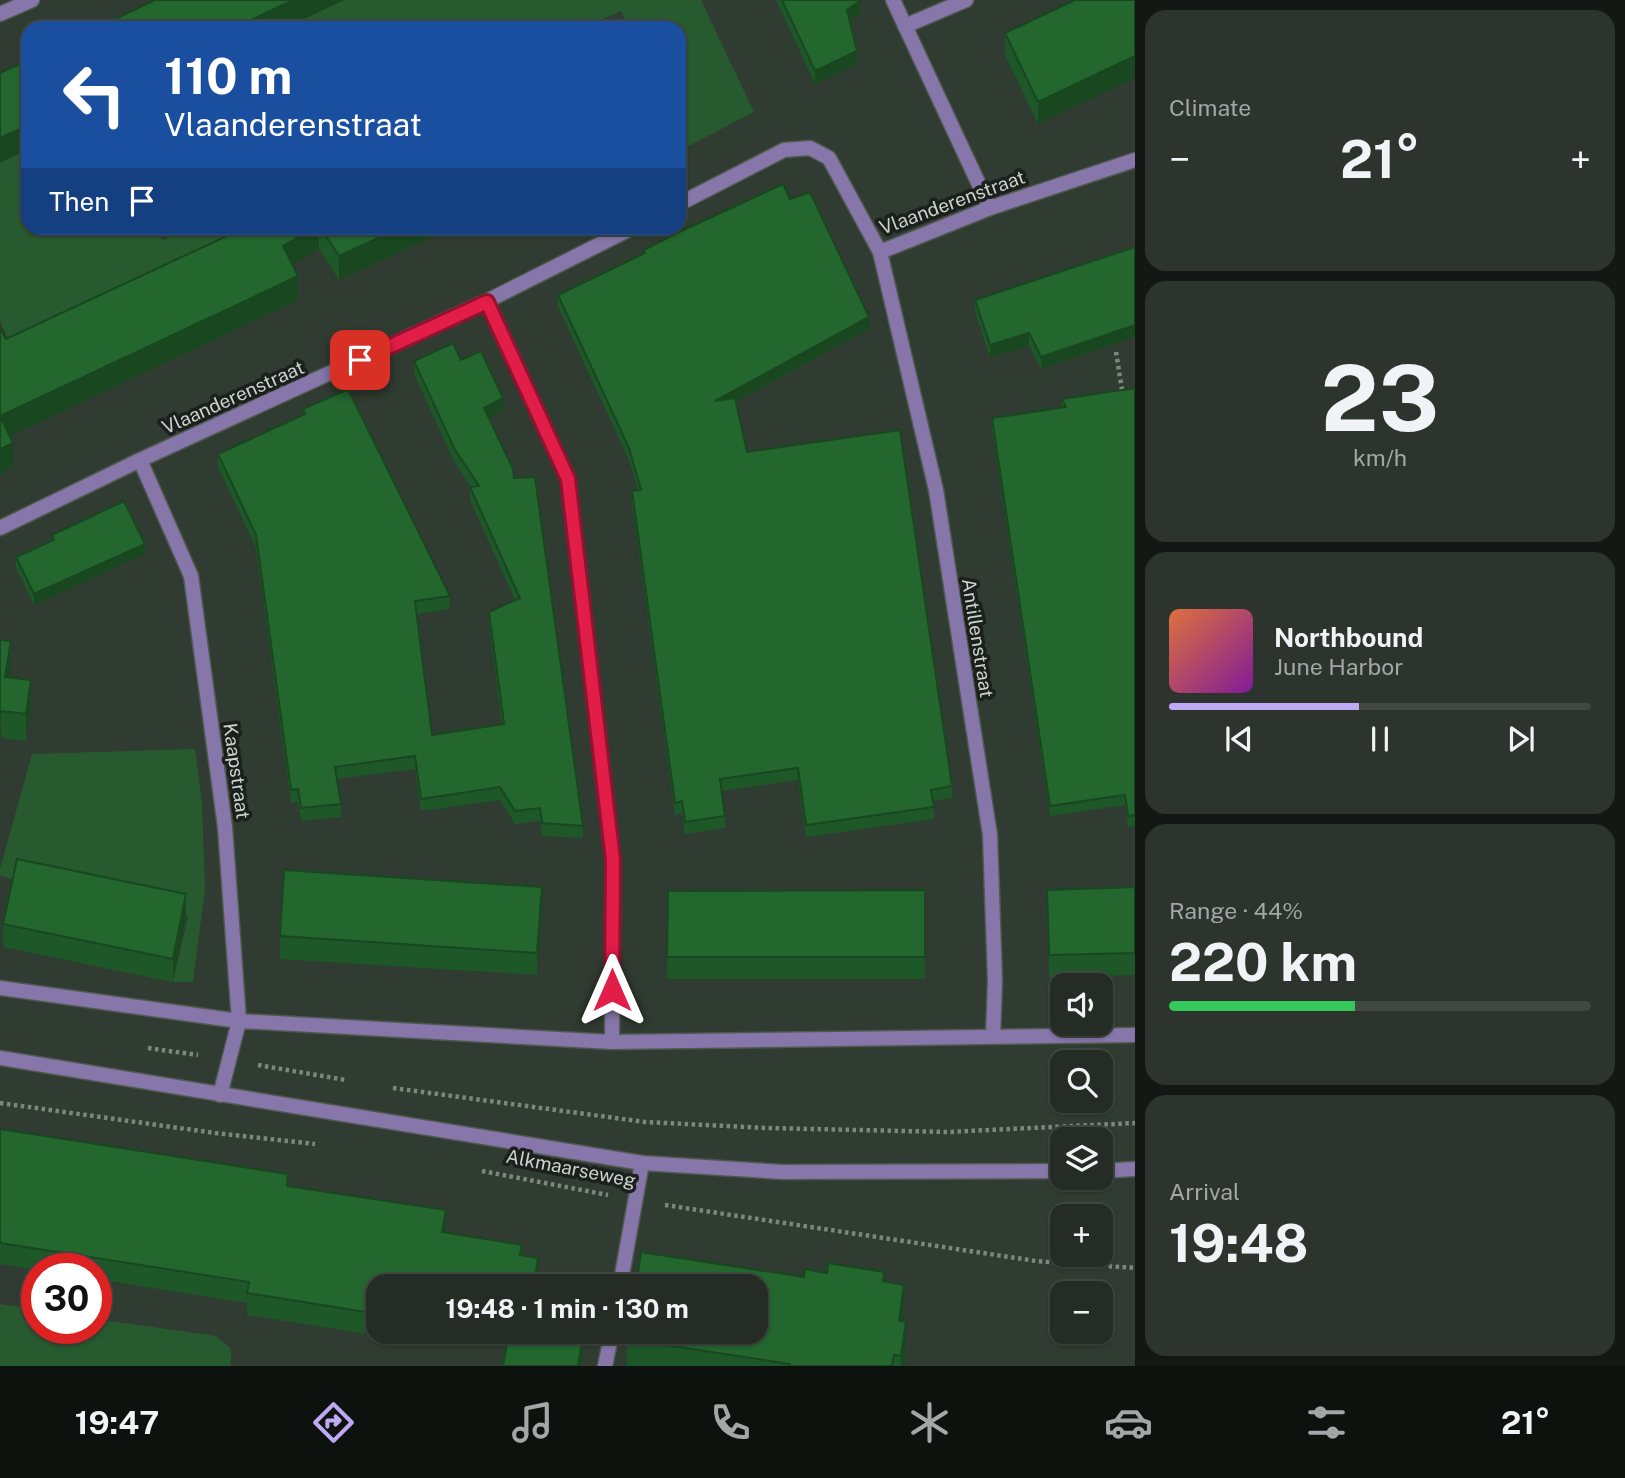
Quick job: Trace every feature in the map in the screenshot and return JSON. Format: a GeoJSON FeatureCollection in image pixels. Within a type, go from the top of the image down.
{"type":"FeatureCollection","features":[{"type":"Feature","properties":{"kind":"street"},"geometry":{"type":"LineString","coordinates":[[0,14],[32,0]]}},
{"type":"Feature","properties":{"kind":"street"},"geometry":{"type":"LineString","coordinates":[[893,0],[990,208]]}},
{"type":"Feature","properties":{"kind":"street"},"geometry":{"type":"LineString","coordinates":[[905,26],[967,0]]}},
{"type":"Feature","properties":{"kind":"street","name":"Vlaanderenstraat"},"geometry":{"type":"LineString","coordinates":[[686,200],[784,150],[810,148],[830,158],[880,252],[990,208],[1135,160]]}},
{"type":"Feature","properties":{"kind":"street","name":"Vlaanderenstraat"},"geometry":{"type":"LineString","coordinates":[[0,528],[140,460],[487,302],[618,235]]}},
{"type":"Feature","properties":{"kind":"street","name":"Antillenstraat"},"geometry":{"type":"LineString","coordinates":[[880,252],[936,490],[990,835],[995,981],[993,1036]]}},
{"type":"Feature","properties":{"kind":"street"},"geometry":{"type":"LineString","coordinates":[[487,302],[568,479],[613,860],[612,1042]]}},
{"type":"Feature","properties":{"kind":"street","name":"Kaapstraat"},"geometry":{"type":"LineString","coordinates":[[140,460],[191,576],[225,827],[239,1021],[220,1096]]}},
{"type":"Feature","properties":{"kind":"street"},"geometry":{"type":"LineString","coordinates":[[0,988],[239,1021],[612,1042],[1135,1035]]}},
{"type":"Feature","properties":{"kind":"street","name":"Alkmaarseweg"},"geometry":{"type":"LineString","coordinates":[[0,1058],[642,1163],[782,1172],[1050,1171]]}},
{"type":"Feature","properties":{"kind":"street"},"geometry":{"type":"LineString","coordinates":[[622,1274],[642,1163]]}},
{"type":"Feature","properties":{"kind":"street"},"geometry":{"type":"LineString","coordinates":[[1113,1171],[1131,1171]]}},
{"type":"Feature","properties":{"kind":"street"},"geometry":{"type":"LineString","coordinates":[[606,1366],[610,1344]]}},
{"type":"Feature","properties":{"kind":"path"},"geometry":{"type":"LineString","coordinates":[[1116,352],[1124,402]]}},
{"type":"Feature","properties":{"kind":"path"},"geometry":{"type":"LineString","coordinates":[[135,1046],[352,1081]]}},
{"type":"Feature","properties":{"kind":"path"},"geometry":{"type":"LineString","coordinates":[[379,1086],[645,1122],[767,1128],[948,1132],[1135,1123]]}},
{"type":"Feature","properties":{"kind":"path"},"geometry":{"type":"LineString","coordinates":[[0,1103],[215,1133],[325,1144]]}},
{"type":"Feature","properties":{"kind":"path","name":"Alkmaarseweg"},"geometry":{"type":"LineString","coordinates":[[474,1170],[635,1200],[1037,1261],[1135,1268]]}},
{"type":"Feature","properties":{"kind":"green space"},"geometry":{"type":"Polygon","coordinates":[[[344,0],[701,0],[754,112],[686,147],[686,21],[626,21],[621,11],[599,21],[300,21],[344,0]]]}},
{"type":"Feature","properties":{"kind":"green space"},"geometry":{"type":"Polygon","coordinates":[[[21,152],[21,235],[160,235],[162,240],[173,235],[280,235],[17,359],[0,321],[0,162],[21,152]]]}},
{"type":"Feature","properties":{"kind":"green space"},"geometry":{"type":"Polygon","coordinates":[[[195,749],[202,803],[205,889],[193,982],[173,982],[188,917],[15,881],[0,875],[0,869],[32,754],[195,749]]]}},
{"type":"Feature","properties":{"kind":"green space"},"geometry":{"type":"Polygon","coordinates":[[[0,1304],[21,1307],[21,1344],[112,1344],[112,1321],[216,1336],[231,1349],[231,1366],[0,1366],[0,1304]]]}},
{"type":"Feature","properties":{"kind":"building"},"geometry":{"type":"Polygon","coordinates":[[[155,0],[293,0],[249,21],[111,21],[155,0]]]}},
{"type":"Feature","properties":{"kind":"building"},"geometry":{"type":"Polygon","coordinates":[[[782,0],[860,0],[847,10],[857,51],[815,71],[782,0]]]}},
{"type":"Feature","properties":{"kind":"building"},"geometry":{"type":"Polygon","coordinates":[[[1075,0],[1135,0],[1135,56],[1038,102],[1005,33],[1075,0]]]}},
{"type":"Feature","properties":{"kind":"building"},"geometry":{"type":"Polygon","coordinates":[[[21,63],[21,128],[0,138],[0,73],[21,63]]]}},
{"type":"Feature","properties":{"kind":"building"},"geometry":{"type":"Polygon","coordinates":[[[783,184],[790,199],[810,192],[869,317],[715,401],[735,398],[747,452],[900,430],[952,786],[931,790],[934,807],[806,825],[798,768],[720,779],[725,816],[685,822],[682,801],[675,803],[632,491],[641,490],[629,448],[558,295],[645,253],[644,250],[673,235],[686,235],[686,229],[783,184]]]}},
{"type":"Feature","properties":{"kind":"building"},"geometry":{"type":"Polygon","coordinates":[[[229,235],[302,235],[283,246],[298,276],[0,416],[0,328],[6,339],[229,235]]]}},
{"type":"Feature","properties":{"kind":"building"},"geometry":{"type":"Polygon","coordinates":[[[326,235],[385,235],[339,256],[326,235]]]}},
{"type":"Feature","properties":{"kind":"building"},"geometry":{"type":"Polygon","coordinates":[[[1135,247],[1135,325],[1041,357],[1029,333],[990,345],[975,300],[1135,247]]]}},
{"type":"Feature","properties":{"kind":"building"},"geometry":{"type":"Polygon","coordinates":[[[453,343],[461,360],[481,351],[503,398],[484,408],[513,469],[514,478],[535,477],[583,826],[542,823],[540,808],[515,811],[500,787],[421,799],[415,756],[335,767],[341,804],[301,808],[298,789],[291,790],[256,535],[218,454],[305,414],[303,409],[348,389],[450,596],[415,601],[432,735],[504,724],[489,612],[520,598],[470,487],[479,486],[454,448],[414,361],[453,343]]]}},
{"type":"Feature","properties":{"kind":"building"},"geometry":{"type":"Polygon","coordinates":[[[1135,388],[1135,815],[1128,816],[1125,795],[1050,806],[992,418],[1066,407],[1062,399],[1135,388]]]}},
{"type":"Feature","properties":{"kind":"building"},"geometry":{"type":"Polygon","coordinates":[[[0,416],[13,443],[0,449],[0,416]]]}},
{"type":"Feature","properties":{"kind":"building"},"geometry":{"type":"Polygon","coordinates":[[[124,501],[145,544],[34,594],[16,557],[54,540],[52,535],[124,501]]]}},
{"type":"Feature","properties":{"kind":"building"},"geometry":{"type":"Polygon","coordinates":[[[0,640],[11,641],[5,677],[31,680],[26,714],[1,711],[0,714],[0,640]]]}},
{"type":"Feature","properties":{"kind":"building"},"geometry":{"type":"Polygon","coordinates":[[[17,859],[186,894],[173,959],[3,924],[17,859]]]}},
{"type":"Feature","properties":{"kind":"building"},"geometry":{"type":"Polygon","coordinates":[[[284,870],[542,887],[537,953],[280,936],[284,870]]]}},
{"type":"Feature","properties":{"kind":"building"},"geometry":{"type":"Polygon","coordinates":[[[1135,887],[1135,953],[1049,955],[1047,890],[1135,887]]]}},
{"type":"Feature","properties":{"kind":"building"},"geometry":{"type":"Polygon","coordinates":[[[925,890],[925,957],[667,957],[668,891],[925,890]]]}},
{"type":"Feature","properties":{"kind":"building"},"geometry":{"type":"Polygon","coordinates":[[[0,1129],[288,1174],[287,1186],[446,1210],[442,1232],[522,1245],[520,1255],[538,1258],[536,1274],[366,1274],[366,1312],[247,1293],[249,1282],[112,1261],[112,1253],[64,1253],[0,1243],[0,1129]]]}},
{"type":"Feature","properties":{"kind":"building"},"geometry":{"type":"Polygon","coordinates":[[[641,1252],[804,1277],[805,1269],[827,1273],[828,1263],[884,1272],[883,1281],[904,1285],[899,1321],[906,1322],[901,1356],[894,1355],[892,1366],[790,1366],[660,1344],[768,1344],[768,1274],[638,1274],[641,1252]]]}},
{"type":"Feature","properties":{"kind":"building"},"geometry":{"type":"Polygon","coordinates":[[[507,1344],[582,1344],[578,1366],[503,1366],[507,1344]]]}},
{"type":"Feature","properties":{"kind":"route"},"geometry":{"type":"LineString","coordinates":[[360,360],[487,302],[568,479],[613,860],[612,990]]}}]}
